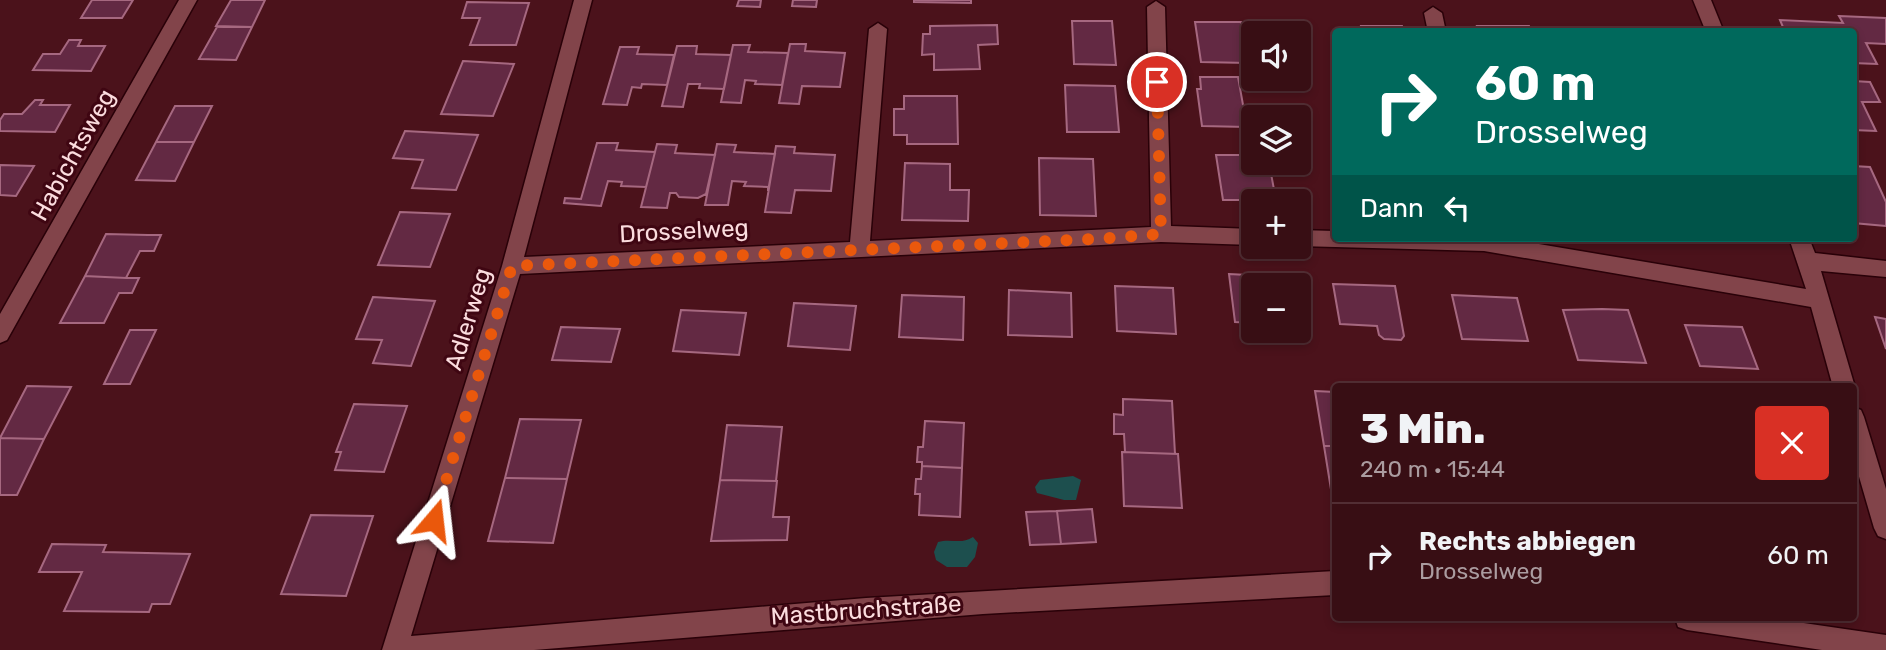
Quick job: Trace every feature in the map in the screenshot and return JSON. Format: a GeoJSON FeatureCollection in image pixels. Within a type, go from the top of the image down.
{"type":"FeatureCollection","features":[{"type":"Feature","properties":{"kind":"street","name":"Habichtsweg"},"geometry":{"type":"LineString","coordinates":[[0,334],[188,0]]}},
{"type":"Feature","properties":{"kind":"street","name":"Adlerweg"},"geometry":{"type":"LineString","coordinates":[[396,650],[512,266],[583,0]]}},
{"type":"Feature","properties":{"kind":"street"},"geometry":{"type":"LineString","coordinates":[[1702,0],[1713,28]]}},
{"type":"Feature","properties":{"kind":"street"},"geometry":{"type":"LineString","coordinates":[[1156,7],[1161,234]]}},
{"type":"Feature","properties":{"kind":"street"},"geometry":{"type":"LineString","coordinates":[[1433,13],[1436,28]]}},
{"type":"Feature","properties":{"kind":"street"},"geometry":{"type":"LineString","coordinates":[[859,248],[878,30]]}},
{"type":"Feature","properties":{"kind":"street","name":"Drosselweg"},"geometry":{"type":"LineString","coordinates":[[512,266],[1161,234],[1241,237]]}},
{"type":"Feature","properties":{"kind":"street"},"geometry":{"type":"LineString","coordinates":[[1311,238],[1332,239]]}},
{"type":"Feature","properties":{"kind":"street"},"geometry":{"type":"LineString","coordinates":[[1489,242],[1819,300]]}},
{"type":"Feature","properties":{"kind":"street"},"geometry":{"type":"LineString","coordinates":[[1801,242],[1843,383]]}},
{"type":"Feature","properties":{"kind":"street"},"geometry":{"type":"LineString","coordinates":[[1808,261],[1886,269]]}},
{"type":"Feature","properties":{"kind":"street"},"geometry":{"type":"LineString","coordinates":[[1857,430],[1886,528]]}},
{"type":"Feature","properties":{"kind":"street","name":"Mastbruchstraße"},"geometry":{"type":"LineString","coordinates":[[396,650],[696,622],[1087,594],[1332,583]]}},
{"type":"Feature","properties":{"kind":"street"},"geometry":{"type":"LineString","coordinates":[[1708,621],[1886,647]]}},
{"type":"Feature","properties":{"kind":"water"},"geometry":{"type":"Polygon","coordinates":[[[1073,476],[1081,480],[1076,500],[1064,500],[1037,493],[1035,487],[1040,480],[1073,476]]]}},
{"type":"Feature","properties":{"kind":"water"},"geometry":{"type":"Polygon","coordinates":[[[973,537],[978,543],[975,557],[967,567],[947,567],[936,560],[934,552],[938,542],[964,541],[973,537]]]}},
{"type":"Feature","properties":{"kind":"building"},"geometry":{"type":"Polygon","coordinates":[[[92,0],[133,0],[122,18],[81,18],[92,0]]]}},
{"type":"Feature","properties":{"kind":"building"},"geometry":{"type":"Polygon","coordinates":[[[231,0],[265,0],[252,27],[216,26],[231,0]]]}},
{"type":"Feature","properties":{"kind":"building"},"geometry":{"type":"Polygon","coordinates":[[[739,0],[761,0],[760,7],[737,6],[739,0]]]}},
{"type":"Feature","properties":{"kind":"building"},"geometry":{"type":"Polygon","coordinates":[[[793,0],[817,0],[816,7],[792,6],[793,0]]]}},
{"type":"Feature","properties":{"kind":"building"},"geometry":{"type":"Polygon","coordinates":[[[971,0],[971,3],[914,2],[971,0]]]}},
{"type":"Feature","properties":{"kind":"building"},"geometry":{"type":"Polygon","coordinates":[[[467,2],[529,3],[516,45],[470,45],[480,18],[462,18],[467,2]]]}},
{"type":"Feature","properties":{"kind":"building"},"geometry":{"type":"Polygon","coordinates":[[[1839,16],[1886,18],[1886,44],[1866,43],[1877,64],[1857,63],[1857,28],[1783,28],[1780,20],[1843,23],[1839,16]]]}},
{"type":"Feature","properties":{"kind":"building"},"geometry":{"type":"Polygon","coordinates":[[[1072,21],[1112,21],[1116,65],[1074,64],[1072,21]]]}},
{"type":"Feature","properties":{"kind":"building"},"geometry":{"type":"Polygon","coordinates":[[[1195,22],[1241,22],[1241,63],[1201,62],[1195,22]]]}},
{"type":"Feature","properties":{"kind":"building"},"geometry":{"type":"Polygon","coordinates":[[[997,25],[998,44],[978,45],[980,69],[934,70],[934,54],[922,55],[923,34],[930,34],[930,26],[997,25]]]}},
{"type":"Feature","properties":{"kind":"building"},"geometry":{"type":"Polygon","coordinates":[[[1361,26],[1403,28],[1361,28],[1361,26]]]}},
{"type":"Feature","properties":{"kind":"building"},"geometry":{"type":"Polygon","coordinates":[[[1477,26],[1530,28],[1478,28],[1477,26]]]}},
{"type":"Feature","properties":{"kind":"building"},"geometry":{"type":"Polygon","coordinates":[[[217,27],[252,27],[236,60],[199,59],[217,27]]]}},
{"type":"Feature","properties":{"kind":"building"},"geometry":{"type":"Polygon","coordinates":[[[69,40],[81,40],[78,46],[105,46],[91,71],[33,70],[43,54],[60,54],[69,40]]]}},
{"type":"Feature","properties":{"kind":"building"},"geometry":{"type":"Polygon","coordinates":[[[790,44],[806,44],[805,51],[845,53],[840,87],[802,86],[799,104],[779,103],[790,44]]]}},
{"type":"Feature","properties":{"kind":"building"},"geometry":{"type":"Polygon","coordinates":[[[733,45],[750,45],[748,52],[788,53],[782,85],[755,84],[756,81],[745,80],[741,103],[721,102],[733,45]]]}},
{"type":"Feature","properties":{"kind":"building"},"geometry":{"type":"Polygon","coordinates":[[[677,46],[697,46],[696,54],[731,55],[724,89],[699,88],[700,84],[688,84],[683,107],[662,106],[677,46]]]}},
{"type":"Feature","properties":{"kind":"building"},"geometry":{"type":"Polygon","coordinates":[[[620,47],[639,47],[637,54],[674,55],[667,85],[642,84],[641,88],[632,87],[627,105],[603,104],[620,47]]]}},
{"type":"Feature","properties":{"kind":"building"},"geometry":{"type":"Polygon","coordinates":[[[463,61],[514,64],[493,116],[441,114],[463,61]]]}},
{"type":"Feature","properties":{"kind":"building"},"geometry":{"type":"Polygon","coordinates":[[[1200,77],[1238,77],[1243,105],[1241,127],[1202,126],[1197,89],[1201,89],[1200,77]]]}},
{"type":"Feature","properties":{"kind":"building"},"geometry":{"type":"Polygon","coordinates":[[[1857,81],[1870,82],[1880,102],[1862,102],[1876,131],[1857,130],[1857,81]]]}},
{"type":"Feature","properties":{"kind":"building"},"geometry":{"type":"Polygon","coordinates":[[[1065,85],[1115,86],[1119,132],[1067,132],[1065,85]]]}},
{"type":"Feature","properties":{"kind":"building"},"geometry":{"type":"Polygon","coordinates":[[[904,96],[957,96],[958,144],[907,144],[907,135],[894,135],[894,109],[904,109],[904,96]]]}},
{"type":"Feature","properties":{"kind":"building"},"geometry":{"type":"Polygon","coordinates":[[[35,100],[43,100],[40,105],[70,105],[55,132],[0,131],[0,120],[4,114],[22,114],[35,100]]]}},
{"type":"Feature","properties":{"kind":"building"},"geometry":{"type":"Polygon","coordinates":[[[175,106],[212,106],[194,142],[156,142],[175,106]]]}},
{"type":"Feature","properties":{"kind":"building"},"geometry":{"type":"Polygon","coordinates":[[[405,131],[478,135],[456,190],[412,188],[423,160],[393,158],[405,131]]]}},
{"type":"Feature","properties":{"kind":"building"},"geometry":{"type":"Polygon","coordinates":[[[156,142],[194,142],[175,181],[136,180],[156,142]]]}},
{"type":"Feature","properties":{"kind":"building"},"geometry":{"type":"Polygon","coordinates":[[[597,143],[618,143],[616,150],[655,152],[646,187],[621,186],[622,182],[608,181],[601,206],[564,203],[565,198],[581,199],[597,143]]]}},
{"type":"Feature","properties":{"kind":"building"},"geometry":{"type":"Polygon","coordinates":[[[657,144],[677,145],[675,153],[715,155],[706,194],[698,198],[679,197],[676,193],[670,193],[667,208],[641,207],[657,144]]]}},
{"type":"Feature","properties":{"kind":"building"},"geometry":{"type":"Polygon","coordinates":[[[717,144],[736,145],[734,152],[775,154],[768,191],[768,187],[744,186],[746,182],[732,181],[728,205],[705,205],[717,144]]]}},
{"type":"Feature","properties":{"kind":"building"},"geometry":{"type":"Polygon","coordinates":[[[776,146],[795,147],[794,153],[835,155],[831,191],[795,190],[791,213],[765,212],[776,146]]]}},
{"type":"Feature","properties":{"kind":"building"},"geometry":{"type":"Polygon","coordinates":[[[1216,155],[1241,155],[1241,175],[1271,175],[1274,189],[1241,189],[1241,200],[1223,200],[1216,155]]]}},
{"type":"Feature","properties":{"kind":"building"},"geometry":{"type":"Polygon","coordinates":[[[1039,158],[1093,159],[1096,216],[1040,215],[1039,158]]]}},
{"type":"Feature","properties":{"kind":"building"},"geometry":{"type":"Polygon","coordinates":[[[905,163],[950,164],[950,190],[969,190],[968,221],[902,220],[905,163]]]}},
{"type":"Feature","properties":{"kind":"building"},"geometry":{"type":"Polygon","coordinates":[[[0,165],[34,166],[16,196],[0,195],[0,165]]]}},
{"type":"Feature","properties":{"kind":"building"},"geometry":{"type":"Polygon","coordinates":[[[1857,166],[1870,167],[1886,202],[1886,226],[1857,223],[1857,166]]]}},
{"type":"Feature","properties":{"kind":"building"},"geometry":{"type":"Polygon","coordinates":[[[400,212],[450,214],[430,267],[378,265],[400,212]]]}},
{"type":"Feature","properties":{"kind":"building"},"geometry":{"type":"Polygon","coordinates":[[[106,234],[161,235],[154,251],[140,251],[126,278],[85,276],[106,234]]]}},
{"type":"Feature","properties":{"kind":"building"},"geometry":{"type":"Polygon","coordinates":[[[1229,274],[1241,275],[1241,322],[1235,322],[1229,274]]]}},
{"type":"Feature","properties":{"kind":"building"},"geometry":{"type":"Polygon","coordinates":[[[85,276],[139,278],[132,293],[119,293],[104,323],[60,323],[85,276]]]}},
{"type":"Feature","properties":{"kind":"building"},"geometry":{"type":"Polygon","coordinates":[[[1333,284],[1395,286],[1404,336],[1401,340],[1384,339],[1379,335],[1377,326],[1340,324],[1333,284]]]}},
{"type":"Feature","properties":{"kind":"building"},"geometry":{"type":"Polygon","coordinates":[[[1115,286],[1173,288],[1176,334],[1117,331],[1115,286]]]}},
{"type":"Feature","properties":{"kind":"building"},"geometry":{"type":"Polygon","coordinates":[[[1009,290],[1071,293],[1072,337],[1008,335],[1009,290]]]}},
{"type":"Feature","properties":{"kind":"building"},"geometry":{"type":"Polygon","coordinates":[[[902,295],[964,297],[963,340],[899,337],[902,295]]]}},
{"type":"Feature","properties":{"kind":"building"},"geometry":{"type":"Polygon","coordinates":[[[1452,295],[1517,298],[1528,341],[1462,339],[1452,295]]]}},
{"type":"Feature","properties":{"kind":"building"},"geometry":{"type":"Polygon","coordinates":[[[373,297],[435,301],[411,366],[373,363],[382,340],[356,339],[373,297]]]}},
{"type":"Feature","properties":{"kind":"building"},"geometry":{"type":"Polygon","coordinates":[[[794,303],[856,306],[850,350],[788,346],[794,303]]]}},
{"type":"Feature","properties":{"kind":"building"},"geometry":{"type":"Polygon","coordinates":[[[681,310],[746,313],[739,355],[673,351],[681,310]]]}},
{"type":"Feature","properties":{"kind":"building"},"geometry":{"type":"Polygon","coordinates":[[[1563,310],[1628,310],[1646,363],[1578,360],[1563,310]]]}},
{"type":"Feature","properties":{"kind":"building"},"geometry":{"type":"Polygon","coordinates":[[[1875,317],[1886,319],[1886,349],[1875,317]]]}},
{"type":"Feature","properties":{"kind":"building"},"geometry":{"type":"Polygon","coordinates":[[[1685,325],[1742,327],[1758,369],[1700,366],[1685,325]]]}},
{"type":"Feature","properties":{"kind":"building"},"geometry":{"type":"Polygon","coordinates":[[[561,327],[620,329],[611,362],[552,360],[561,327]]]}},
{"type":"Feature","properties":{"kind":"building"},"geometry":{"type":"Polygon","coordinates":[[[130,330],[156,330],[130,384],[104,384],[130,330]]]}},
{"type":"Feature","properties":{"kind":"building"},"geometry":{"type":"Polygon","coordinates":[[[27,386],[71,387],[44,439],[0,438],[27,386]]]}},
{"type":"Feature","properties":{"kind":"building"},"geometry":{"type":"Polygon","coordinates":[[[1315,391],[1332,392],[1332,446],[1324,446],[1315,391]]]}},
{"type":"Feature","properties":{"kind":"building"},"geometry":{"type":"Polygon","coordinates":[[[1123,399],[1172,401],[1175,454],[1125,452],[1124,434],[1114,434],[1114,414],[1123,415],[1123,399]]]}},
{"type":"Feature","properties":{"kind":"building"},"geometry":{"type":"Polygon","coordinates":[[[354,404],[407,406],[384,472],[335,470],[341,452],[336,452],[354,404]]]}},
{"type":"Feature","properties":{"kind":"building"},"geometry":{"type":"Polygon","coordinates":[[[520,419],[581,420],[567,479],[505,478],[520,419]]]}},
{"type":"Feature","properties":{"kind":"building"},"geometry":{"type":"Polygon","coordinates":[[[925,421],[964,423],[962,468],[922,466],[922,462],[917,462],[918,447],[923,447],[925,421]]]}},
{"type":"Feature","properties":{"kind":"building"},"geometry":{"type":"Polygon","coordinates":[[[727,425],[782,427],[776,481],[720,480],[727,425]]]}},
{"type":"Feature","properties":{"kind":"building"},"geometry":{"type":"Polygon","coordinates":[[[0,438],[44,439],[17,495],[0,495],[0,438]]]}},
{"type":"Feature","properties":{"kind":"building"},"geometry":{"type":"Polygon","coordinates":[[[1324,446],[1332,446],[1332,496],[1324,446]]]}},
{"type":"Feature","properties":{"kind":"building"},"geometry":{"type":"Polygon","coordinates":[[[1122,452],[1178,454],[1182,508],[1124,506],[1122,452]]]}},
{"type":"Feature","properties":{"kind":"building"},"geometry":{"type":"Polygon","coordinates":[[[922,466],[962,468],[960,517],[919,515],[920,494],[915,494],[916,479],[921,479],[922,466]]]}},
{"type":"Feature","properties":{"kind":"building"},"geometry":{"type":"Polygon","coordinates":[[[505,478],[567,479],[553,543],[488,541],[505,478]]]}},
{"type":"Feature","properties":{"kind":"building"},"geometry":{"type":"Polygon","coordinates":[[[720,480],[777,481],[773,517],[789,517],[787,540],[711,541],[720,480]]]}},
{"type":"Feature","properties":{"kind":"building"},"geometry":{"type":"Polygon","coordinates":[[[1092,509],[1096,542],[1061,544],[1057,511],[1092,509]]]}},
{"type":"Feature","properties":{"kind":"building"},"geometry":{"type":"Polygon","coordinates":[[[1057,511],[1061,544],[1030,545],[1026,512],[1057,511]]]}},
{"type":"Feature","properties":{"kind":"building"},"geometry":{"type":"Polygon","coordinates":[[[311,515],[373,516],[346,596],[281,594],[311,515]]]}},
{"type":"Feature","properties":{"kind":"building"},"geometry":{"type":"Polygon","coordinates":[[[52,544],[106,545],[103,552],[190,554],[170,604],[152,604],[149,612],[64,611],[82,572],[39,572],[52,544]]]}},
{"type":"Feature","properties":{"kind":"route"},"geometry":{"type":"LineString","coordinates":[[434,520],[512,266],[1161,234],[1157,82]]}}]}
